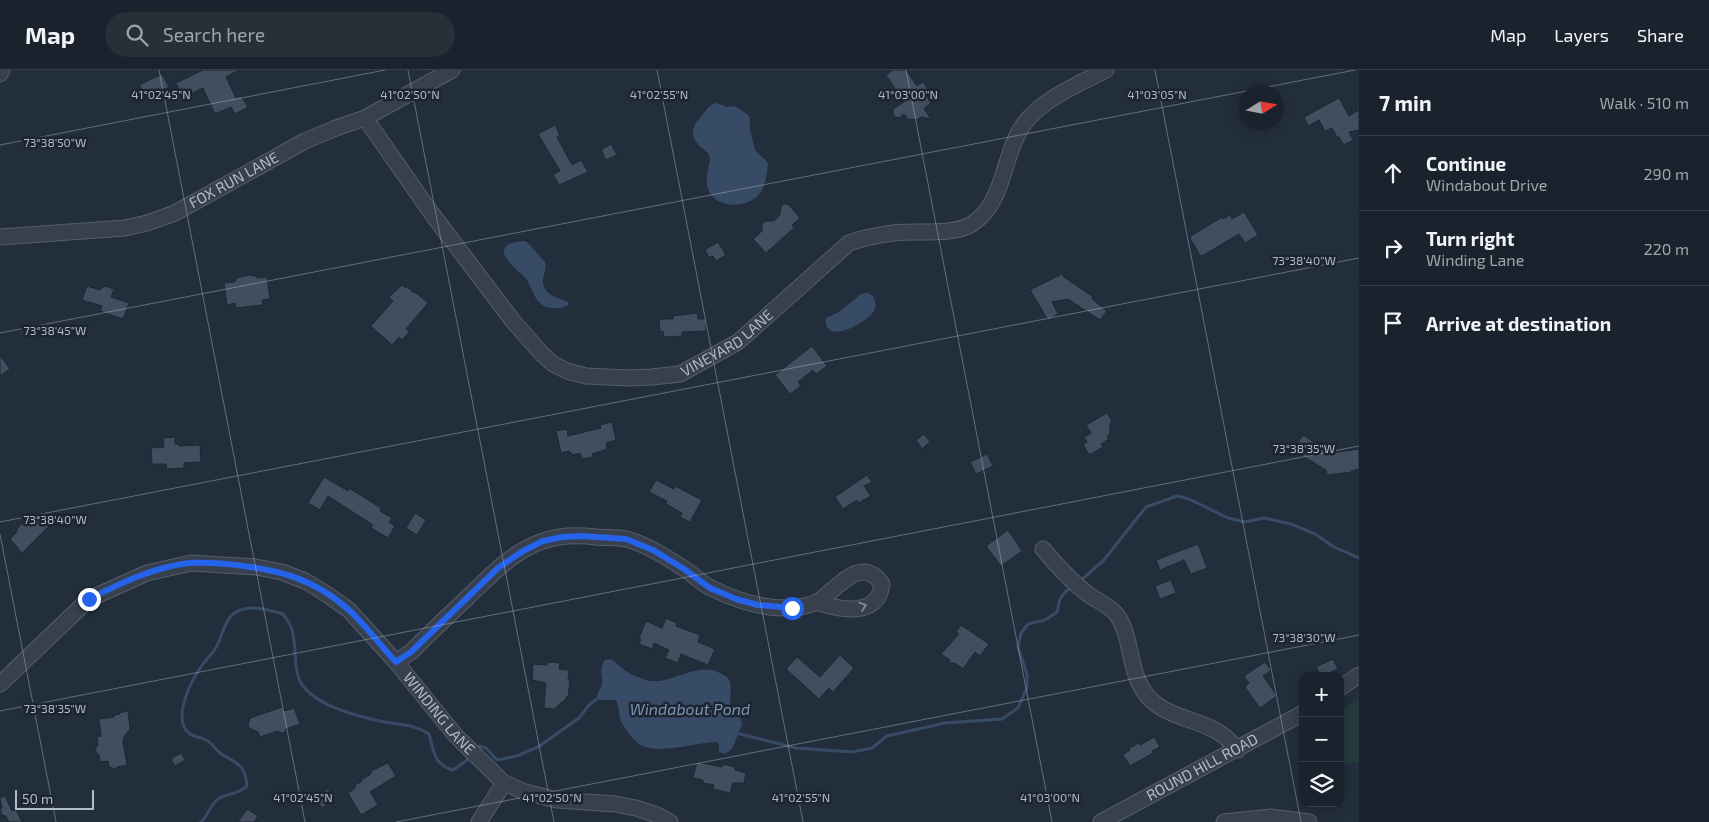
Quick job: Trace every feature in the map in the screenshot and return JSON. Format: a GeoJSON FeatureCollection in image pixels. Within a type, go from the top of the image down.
{"type":"FeatureCollection","features":[{"type":"Feature","properties":{"kind":"street"},"geometry":{"type":"LineString","coordinates":[[0,74],[2,70]]}},
{"type":"Feature","properties":{"kind":"street","name":"FOX RUN LANE"},"geometry":{"type":"LineString","coordinates":[[0,237],[125,228],[147,224],[175,213],[305,142],[365,118],[452,70]]}},
{"type":"Feature","properties":{"kind":"street","name":"VINEYARD LANE"},"geometry":{"type":"LineString","coordinates":[[365,118],[438,222],[513,321],[553,364],[567,371],[586,376],[652,377],[680,374],[738,342],[849,243],[862,238],[893,233],[955,230],[972,224],[993,201],[1014,141],[1025,123],[1038,110],[1062,92],[1106,70]]}},
{"type":"Feature","properties":{"kind":"street"},"geometry":{"type":"LineString","coordinates":[[396,662],[411,652],[498,568],[523,551],[543,541],[562,537],[581,536],[626,539],[653,550],[710,588],[736,599],[758,605],[792,608],[816,602]]}},
{"type":"Feature","properties":{"kind":"street"},"geometry":{"type":"LineString","coordinates":[[1043,549],[1076,584],[1116,614],[1124,627],[1135,674],[1149,697],[1157,705],[1170,712],[1220,732],[1238,750]]}},
{"type":"Feature","properties":{"kind":"street","name":"WINDING LANE"},"geometry":{"type":"LineString","coordinates":[[0,684],[89,599],[147,573],[191,563],[256,567],[282,572],[305,581],[349,610],[396,662],[464,744],[504,783],[525,792],[557,800],[614,804],[636,808],[657,815],[670,822]]}},
{"type":"Feature","properties":{"kind":"street"},"geometry":{"type":"LineString","coordinates":[[1344,685],[1359,675]]}},
{"type":"Feature","properties":{"kind":"street","name":"ROUND HILL ROAD"},"geometry":{"type":"LineString","coordinates":[[1101,822],[1238,750],[1299,715]]}},
{"type":"Feature","properties":{"kind":"street"},"geometry":{"type":"LineString","coordinates":[[478,822],[504,783]]}},
{"type":"Feature","properties":{"kind":"street"},"geometry":{"type":"LineString","coordinates":[[1224,822],[1271,817],[1308,822]]}},
{"type":"Feature","properties":{"kind":"green space"},"geometry":{"type":"Polygon","coordinates":[[[1359,698],[1359,762],[1344,764],[1344,717],[1344,709],[1359,698]]]}},
{"type":"Feature","properties":{"kind":"water"},"geometry":{"type":"Polygon","coordinates":[[[716,103],[727,107],[735,106],[748,115],[755,150],[768,163],[764,186],[760,193],[749,202],[735,205],[720,202],[710,193],[708,187],[707,176],[710,158],[707,152],[695,140],[693,129],[708,107],[716,103]]]}},
{"type":"Feature","properties":{"kind":"water"},"geometry":{"type":"Polygon","coordinates":[[[524,241],[545,262],[546,268],[543,285],[545,289],[551,295],[568,302],[568,305],[555,308],[546,307],[541,304],[527,280],[506,258],[504,252],[509,244],[524,241]]]}},
{"type":"Feature","properties":{"kind":"water"},"geometry":{"type":"Polygon","coordinates":[[[868,293],[873,296],[876,305],[870,316],[846,330],[831,331],[827,327],[826,318],[839,312],[861,294],[868,293]]]}},
{"type":"Feature","properties":{"kind":"water","name":"Windabout Pond"},"geometry":{"type":"Polygon","coordinates":[[[611,659],[629,673],[651,681],[660,681],[703,669],[712,670],[726,677],[730,685],[730,707],[741,719],[742,724],[733,747],[725,754],[719,752],[719,744],[717,742],[666,749],[656,749],[639,744],[622,723],[616,700],[599,700],[597,695],[602,683],[601,671],[603,664],[605,660],[611,659]]]}},
{"type":"Feature","properties":{"kind":"building"},"geometry":{"type":"Polygon","coordinates":[[[203,70],[239,70],[226,77],[236,98],[241,96],[248,107],[235,114],[231,107],[215,114],[203,88],[183,98],[176,83],[203,70]]]}},
{"type":"Feature","properties":{"kind":"building"},"geometry":{"type":"Polygon","coordinates":[[[893,70],[906,70],[917,86],[923,82],[928,90],[924,92],[931,102],[924,109],[931,119],[921,117],[917,120],[908,119],[904,114],[899,118],[895,117],[893,109],[904,102],[886,75],[893,70]]]}},
{"type":"Feature","properties":{"kind":"building"},"geometry":{"type":"Polygon","coordinates":[[[162,74],[169,87],[146,98],[139,85],[162,74]]]}},
{"type":"Feature","properties":{"kind":"building"},"geometry":{"type":"Polygon","coordinates":[[[1339,98],[1349,116],[1359,110],[1359,130],[1349,132],[1353,140],[1344,145],[1332,128],[1325,131],[1319,120],[1308,126],[1304,117],[1339,98]]]}},
{"type":"Feature","properties":{"kind":"building"},"geometry":{"type":"Polygon","coordinates":[[[555,125],[560,135],[557,137],[572,165],[581,160],[588,172],[559,185],[553,174],[560,171],[538,134],[555,125]]]}},
{"type":"Feature","properties":{"kind":"building"},"geometry":{"type":"Polygon","coordinates":[[[611,144],[617,155],[606,160],[601,150],[611,144]]]}},
{"type":"Feature","properties":{"kind":"building"},"geometry":{"type":"Polygon","coordinates":[[[784,204],[788,204],[800,218],[792,225],[794,228],[766,253],[753,239],[762,231],[762,223],[774,221],[780,215],[781,207],[784,204]]]}},
{"type":"Feature","properties":{"kind":"building"},"geometry":{"type":"Polygon","coordinates":[[[1244,212],[1258,235],[1245,243],[1239,234],[1202,256],[1200,255],[1190,238],[1191,236],[1222,217],[1223,219],[1230,215],[1232,219],[1244,212]]]}},
{"type":"Feature","properties":{"kind":"building"},"geometry":{"type":"Polygon","coordinates":[[[718,242],[726,255],[716,261],[713,256],[709,258],[705,250],[718,242]]]}},
{"type":"Feature","properties":{"kind":"building"},"geometry":{"type":"Polygon","coordinates":[[[1062,274],[1093,297],[1092,299],[1107,311],[1100,320],[1068,299],[1052,302],[1058,314],[1048,320],[1030,290],[1062,274]]]}},
{"type":"Feature","properties":{"kind":"building"},"geometry":{"type":"Polygon","coordinates":[[[249,275],[257,278],[267,277],[270,299],[262,300],[263,305],[236,308],[235,303],[227,305],[224,283],[234,282],[236,278],[249,275]]]}},
{"type":"Feature","properties":{"kind":"building"},"geometry":{"type":"Polygon","coordinates":[[[402,285],[415,292],[428,303],[406,329],[409,332],[402,340],[399,337],[392,345],[371,326],[393,301],[389,297],[402,285]]]}},
{"type":"Feature","properties":{"kind":"building"},"geometry":{"type":"Polygon","coordinates":[[[87,286],[100,290],[104,286],[114,289],[111,297],[129,303],[123,319],[100,311],[102,306],[82,300],[87,286]]]}},
{"type":"Feature","properties":{"kind":"building"},"geometry":{"type":"Polygon","coordinates":[[[697,313],[698,319],[706,319],[706,331],[682,332],[682,336],[666,337],[663,331],[660,332],[659,319],[673,319],[673,316],[697,313]]]}},
{"type":"Feature","properties":{"kind":"building"},"geometry":{"type":"Polygon","coordinates":[[[812,346],[827,366],[816,374],[813,370],[798,382],[801,386],[790,394],[775,375],[812,346]]]}},
{"type":"Feature","properties":{"kind":"building"},"geometry":{"type":"Polygon","coordinates":[[[0,355],[10,369],[0,376],[0,355]]]}},
{"type":"Feature","properties":{"kind":"building"},"geometry":{"type":"Polygon","coordinates":[[[1107,413],[1112,421],[1110,423],[1110,434],[1107,436],[1109,439],[1101,444],[1103,447],[1089,455],[1083,444],[1087,442],[1084,437],[1091,433],[1086,425],[1107,413]]]}},
{"type":"Feature","properties":{"kind":"building"},"geometry":{"type":"Polygon","coordinates":[[[612,422],[616,440],[606,443],[607,449],[592,454],[593,457],[582,459],[580,453],[573,455],[569,451],[561,453],[556,431],[567,429],[568,436],[601,428],[600,425],[612,422]]]}},
{"type":"Feature","properties":{"kind":"building"},"geometry":{"type":"Polygon","coordinates":[[[924,434],[930,442],[922,449],[916,440],[924,434]]]}},
{"type":"Feature","properties":{"kind":"building"},"geometry":{"type":"Polygon","coordinates":[[[1303,435],[1330,453],[1359,449],[1359,469],[1352,472],[1327,475],[1326,470],[1293,450],[1303,435]]]}},
{"type":"Feature","properties":{"kind":"building"},"geometry":{"type":"Polygon","coordinates":[[[175,437],[175,444],[179,444],[179,446],[200,445],[201,462],[184,463],[184,468],[167,469],[166,464],[152,464],[151,448],[164,447],[163,438],[175,437]]]}},
{"type":"Feature","properties":{"kind":"building"},"geometry":{"type":"Polygon","coordinates":[[[987,454],[993,466],[976,474],[970,462],[987,454]]]}},
{"type":"Feature","properties":{"kind":"building"},"geometry":{"type":"Polygon","coordinates":[[[867,475],[872,482],[864,486],[871,496],[858,503],[857,500],[843,509],[835,497],[867,475]]]}},
{"type":"Feature","properties":{"kind":"building"},"geometry":{"type":"Polygon","coordinates":[[[324,477],[348,491],[349,488],[381,508],[380,511],[392,518],[389,522],[395,526],[388,538],[371,528],[373,525],[328,496],[320,510],[308,503],[324,477]]]}},
{"type":"Feature","properties":{"kind":"building"},"geometry":{"type":"Polygon","coordinates":[[[656,480],[674,489],[675,486],[702,500],[690,522],[680,517],[682,513],[666,504],[667,501],[649,492],[656,480]]]}},
{"type":"Feature","properties":{"kind":"building"},"geometry":{"type":"Polygon","coordinates":[[[415,513],[426,520],[417,535],[406,528],[415,513]]]}},
{"type":"Feature","properties":{"kind":"building"},"geometry":{"type":"Polygon","coordinates":[[[38,515],[49,526],[22,553],[10,539],[27,519],[31,522],[38,515]]]}},
{"type":"Feature","properties":{"kind":"building"},"geometry":{"type":"Polygon","coordinates":[[[1008,530],[1022,551],[1001,566],[986,546],[1008,530]]]}},
{"type":"Feature","properties":{"kind":"building"},"geometry":{"type":"Polygon","coordinates":[[[1198,544],[1207,568],[1191,574],[1184,560],[1160,570],[1156,560],[1198,544]]]}},
{"type":"Feature","properties":{"kind":"building"},"geometry":{"type":"Polygon","coordinates":[[[1171,580],[1176,593],[1160,599],[1155,586],[1171,580]]]}},
{"type":"Feature","properties":{"kind":"building"},"geometry":{"type":"Polygon","coordinates":[[[666,618],[677,623],[676,626],[700,635],[698,642],[715,649],[708,665],[681,654],[678,663],[665,658],[669,650],[654,643],[652,649],[639,644],[641,639],[639,638],[646,621],[662,628],[666,618]]]}},
{"type":"Feature","properties":{"kind":"building"},"geometry":{"type":"Polygon","coordinates":[[[961,625],[989,644],[980,656],[975,652],[963,669],[955,663],[948,663],[950,660],[941,654],[959,634],[956,632],[961,625]]]}},
{"type":"Feature","properties":{"kind":"building"},"geometry":{"type":"Polygon","coordinates":[[[840,655],[854,668],[833,692],[829,688],[819,699],[786,669],[797,657],[820,677],[840,655]]]}},
{"type":"Feature","properties":{"kind":"building"},"geometry":{"type":"Polygon","coordinates":[[[1333,659],[1338,669],[1331,672],[1319,672],[1316,667],[1333,659]]]}},
{"type":"Feature","properties":{"kind":"building"},"geometry":{"type":"Polygon","coordinates":[[[547,662],[560,663],[559,669],[569,671],[568,697],[554,709],[544,708],[546,683],[532,680],[533,664],[547,665],[547,662]]]}},
{"type":"Feature","properties":{"kind":"building"},"geometry":{"type":"Polygon","coordinates":[[[1265,662],[1271,670],[1263,676],[1277,696],[1260,708],[1245,687],[1249,683],[1244,676],[1265,662]]]}},
{"type":"Feature","properties":{"kind":"building"},"geometry":{"type":"Polygon","coordinates":[[[282,707],[284,711],[294,708],[300,724],[286,729],[282,733],[277,731],[260,737],[258,732],[249,728],[250,718],[282,707]]]}},
{"type":"Feature","properties":{"kind":"building"},"geometry":{"type":"Polygon","coordinates":[[[128,711],[130,729],[123,742],[127,765],[117,767],[115,770],[109,766],[108,761],[100,762],[99,755],[95,750],[98,744],[97,737],[101,736],[99,719],[114,717],[114,715],[128,711]]]}},
{"type":"Feature","properties":{"kind":"building"},"geometry":{"type":"Polygon","coordinates":[[[1154,737],[1160,747],[1130,766],[1123,755],[1130,750],[1129,748],[1139,743],[1140,745],[1154,737]]]}},
{"type":"Feature","properties":{"kind":"building"},"geometry":{"type":"Polygon","coordinates":[[[181,753],[185,760],[175,766],[171,759],[181,753]]]}},
{"type":"Feature","properties":{"kind":"building"},"geometry":{"type":"Polygon","coordinates":[[[697,762],[722,767],[723,764],[735,767],[735,770],[746,773],[744,783],[733,783],[730,793],[713,789],[714,785],[703,783],[703,780],[693,778],[697,762]]]}},
{"type":"Feature","properties":{"kind":"building"},"geometry":{"type":"Polygon","coordinates":[[[388,763],[396,776],[370,792],[378,805],[361,815],[348,793],[361,780],[371,774],[371,771],[388,763]]]}},
{"type":"Feature","properties":{"kind":"building"},"geometry":{"type":"Polygon","coordinates":[[[328,789],[333,797],[329,800],[331,802],[322,808],[314,796],[328,789]]]}},
{"type":"Feature","properties":{"kind":"building"},"geometry":{"type":"Polygon","coordinates":[[[5,796],[12,811],[16,810],[22,822],[9,822],[6,816],[2,815],[0,798],[5,796]]]}},
{"type":"Feature","properties":{"kind":"building"},"geometry":{"type":"Polygon","coordinates":[[[247,809],[258,816],[254,822],[238,822],[247,809]]]}},
{"type":"Feature","properties":{"kind":"waterway"},"geometry":{"type":"LineString","coordinates":[[1080,581],[1103,561],[1146,507],[1177,496],[1189,499],[1228,518],[1245,522],[1264,518],[1291,524],[1315,534],[1334,547],[1359,558]]}},
{"type":"Feature","properties":{"kind":"waterway"},"geometry":{"type":"LineString","coordinates":[[736,733],[796,748],[852,752],[872,748],[887,736],[945,723],[1002,719],[1018,708],[1027,688],[1027,674],[1018,647],[1021,633],[1028,624],[1045,620],[1057,612],[1060,599],[1073,586]]}},
{"type":"Feature","properties":{"kind":"waterway"},"geometry":{"type":"LineString","coordinates":[[201,822],[218,799],[240,791],[247,786],[246,778],[239,765],[220,753],[208,741],[186,730],[182,720],[183,705],[192,682],[215,649],[229,619],[237,611],[243,609],[257,608],[283,614],[290,624],[293,634],[296,668],[300,681],[315,697],[350,713],[413,727],[429,734],[435,756],[442,764],[453,770],[470,756]]}},
{"type":"Feature","properties":{"kind":"waterway"},"geometry":{"type":"LineString","coordinates":[[476,749],[479,746],[486,748],[497,760],[517,756],[538,747],[579,718],[589,705],[602,695]]}},
{"type":"Feature","properties":{"kind":"route"},"geometry":{"type":"LineString","coordinates":[[89,599],[147,573],[191,563],[256,567],[282,572],[305,581],[349,610],[396,662],[411,652],[498,568],[523,551],[543,541],[581,536],[626,539],[653,550],[710,588],[736,599],[758,605],[792,608]]}}]}
